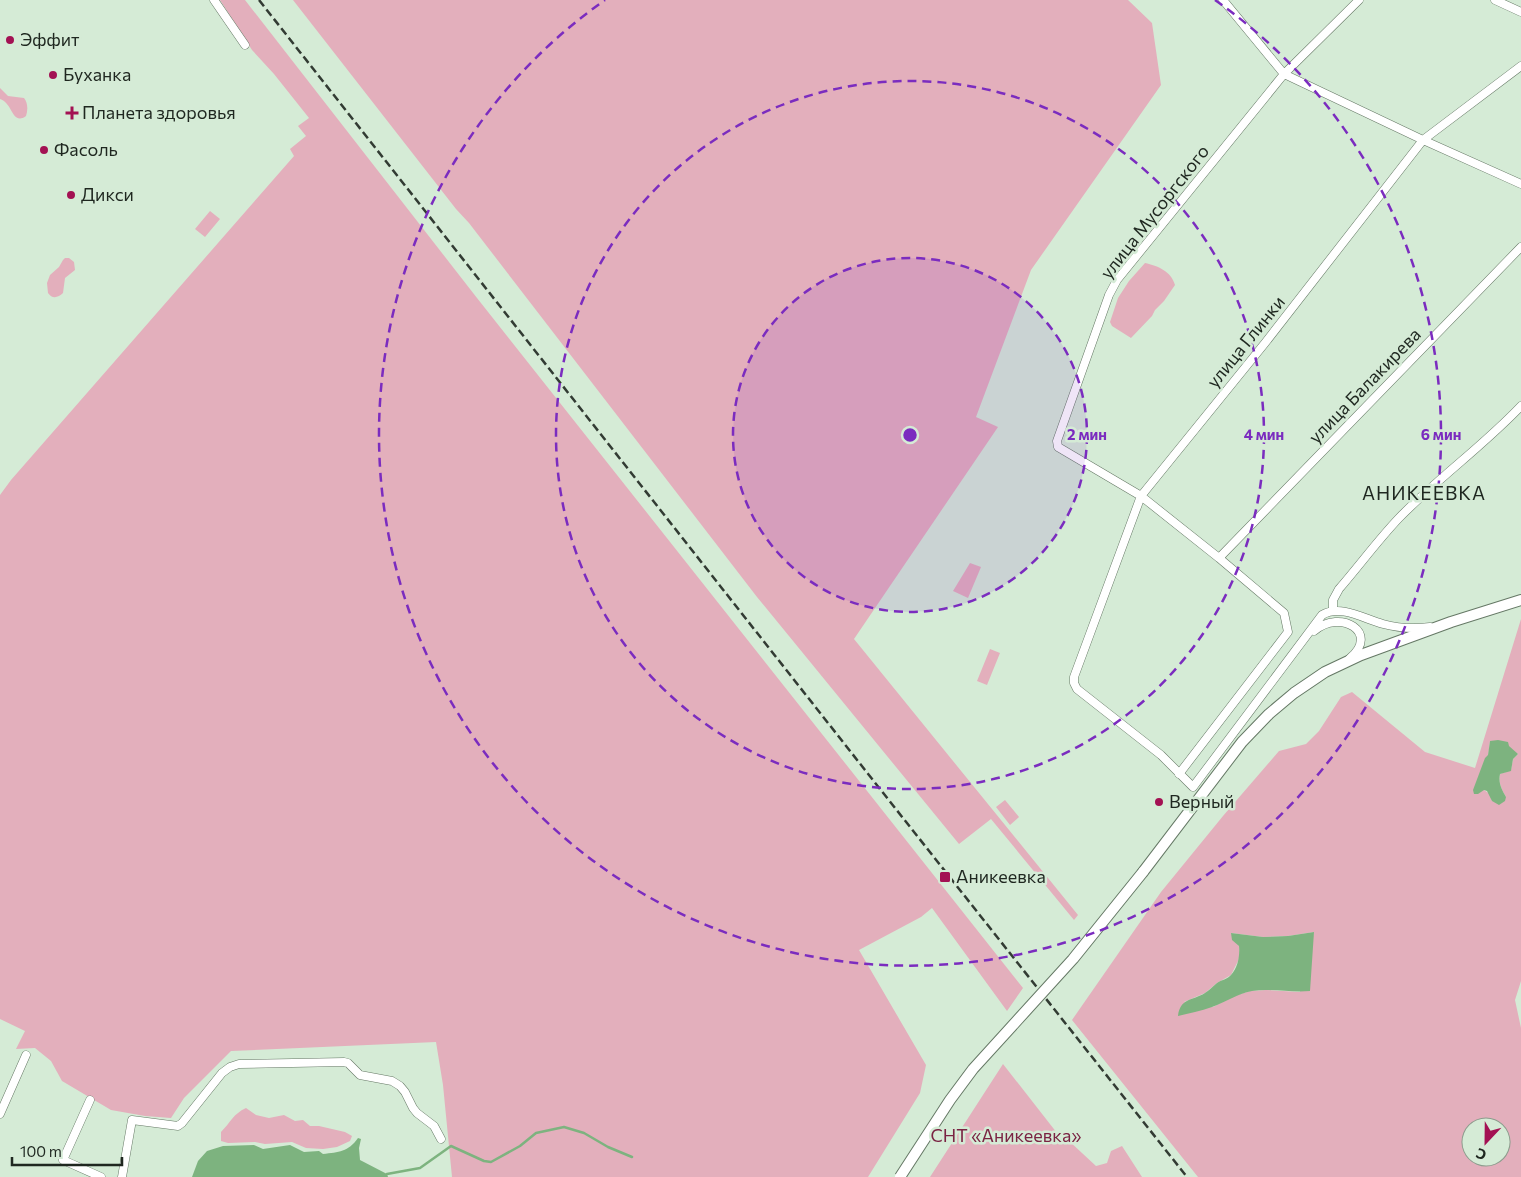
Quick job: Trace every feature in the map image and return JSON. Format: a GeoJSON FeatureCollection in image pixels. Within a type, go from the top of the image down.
{"type":"FeatureCollection","features":[{"type":"Feature","properties":{"kind":"street"},"geometry":{"type":"LineString","coordinates":[[214,0],[246,45]]}},
{"type":"Feature","properties":{"kind":"street"},"geometry":{"type":"LineString","coordinates":[[1223,0],[1284,74],[1521,184]]}},
{"type":"Feature","properties":{"kind":"street","name":"улица Мусоргского"},"geometry":{"type":"LineString","coordinates":[[1141,496],[1058,448],[1057,441],[1109,295],[1117,280],[1284,74],[1359,0]]}},
{"type":"Feature","properties":{"kind":"street"},"geometry":{"type":"LineString","coordinates":[[1495,0],[1521,12]]}},
{"type":"Feature","properties":{"kind":"street","name":"улица Глинки"},"geometry":{"type":"LineString","coordinates":[[1179,774],[1161,755],[1077,689],[1074,683],[1074,677],[1141,496],[1265,343],[1423,140],[1521,66]]}},
{"type":"Feature","properties":{"kind":"street","name":"улица Балакирева"},"geometry":{"type":"LineString","coordinates":[[1219,558],[1521,247]]}},
{"type":"Feature","properties":{"kind":"street"},"geometry":{"type":"LineString","coordinates":[[1333,610],[1334,600],[1339,589],[1399,519],[1506,422],[1521,406]]}},
{"type":"Feature","properties":{"kind":"street"},"geometry":{"type":"LineString","coordinates":[[1141,496],[1284,613],[1288,632],[1179,774],[1193,787],[1322,615],[1333,610],[1344,611],[1382,624],[1408,628],[1424,628],[1451,622]]}},
{"type":"Feature","properties":{"kind":"street"},"geometry":{"type":"LineString","coordinates":[[900,1177],[950,1100],[973,1069],[1073,959],[1143,872],[1242,742],[1269,714],[1294,693],[1325,672],[1361,655],[1451,622],[1521,600]]}},
{"type":"Feature","properties":{"kind":"street"},"geometry":{"type":"LineString","coordinates":[[1302,640],[1319,626],[1329,622],[1338,621],[1350,624],[1359,632],[1360,641],[1357,651],[1342,664]]}},
{"type":"Feature","properties":{"kind":"street"},"geometry":{"type":"LineString","coordinates":[[0,1114],[26,1055]]}},
{"type":"Feature","properties":{"kind":"street"},"geometry":{"type":"LineString","coordinates":[[122,1177],[132,1120],[178,1126],[182,1124],[222,1073],[230,1067],[239,1064],[348,1063],[360,1074],[383,1078],[396,1083],[404,1092],[416,1113],[434,1126],[441,1139]]}},
{"type":"Feature","properties":{"kind":"street"},"geometry":{"type":"LineString","coordinates":[[90,1100],[62,1160],[101,1177]]}},
{"type":"Feature","properties":{"kind":"green space"},"geometry":{"type":"Polygon","coordinates":[[[220,0],[245,0],[477,298],[1023,988],[1007,1011],[932,908],[921,917],[859,950],[926,1065],[920,1093],[868,1177],[452,1177],[443,1085],[436,1042],[231,1051],[184,1098],[171,1118],[111,1110],[62,1081],[51,1061],[35,1048],[16,1049],[25,1031],[0,1019],[0,495],[11,480],[294,156],[290,149],[306,136],[298,126],[309,118],[252,50],[220,0]]]}},
{"type":"Feature","properties":{"kind":"green space"},"geometry":{"type":"Polygon","coordinates":[[[293,0],[1128,0],[1152,23],[1161,85],[1031,270],[976,417],[998,427],[854,639],[1078,915],[1074,920],[991,819],[959,844],[757,597],[469,223],[456,209],[293,0]]]}},
{"type":"Feature","properties":{"kind":"green space"},"geometry":{"type":"Polygon","coordinates":[[[0,88],[8,96],[24,98],[27,107],[26,116],[18,118],[15,116],[8,105],[0,99],[0,88]]]}},
{"type":"Feature","properties":{"kind":"green space"},"geometry":{"type":"Polygon","coordinates":[[[210,211],[220,219],[205,237],[195,229],[210,211]]]}},
{"type":"Feature","properties":{"kind":"green space"},"geometry":{"type":"Polygon","coordinates":[[[65,258],[69,258],[74,262],[75,270],[65,278],[63,293],[53,297],[48,293],[47,283],[50,275],[65,258]]]}},
{"type":"Feature","properties":{"kind":"green space"},"geometry":{"type":"Polygon","coordinates":[[[1145,263],[1163,270],[1170,276],[1175,285],[1152,316],[1131,338],[1112,326],[1110,322],[1118,298],[1129,281],[1145,263]]]}},
{"type":"Feature","properties":{"kind":"green space"},"geometry":{"type":"Polygon","coordinates":[[[970,563],[981,567],[968,598],[953,591],[970,563]]]}},
{"type":"Feature","properties":{"kind":"green space"},"geometry":{"type":"Polygon","coordinates":[[[1521,619],[1521,981],[1515,1000],[1521,1028],[1521,1177],[1198,1177],[1072,1020],[1161,892],[1223,816],[1279,751],[1306,744],[1319,731],[1341,697],[1352,692],[1425,752],[1475,768],[1521,619]],[[1490,741],[1484,790],[1490,794],[1492,801],[1506,797],[1500,783],[1500,774],[1511,770],[1513,759],[1518,754],[1490,741]],[[1314,932],[1263,937],[1231,933],[1239,946],[1240,954],[1231,975],[1205,993],[1184,1002],[1213,1007],[1234,996],[1250,991],[1300,992],[1314,932]]]}},
{"type":"Feature","properties":{"kind":"green space"},"geometry":{"type":"Polygon","coordinates":[[[990,649],[1000,653],[987,685],[977,681],[990,649]]]}},
{"type":"Feature","properties":{"kind":"green space"},"geometry":{"type":"Polygon","coordinates":[[[1005,800],[1019,817],[1010,825],[996,807],[1005,800]]]}},
{"type":"Feature","properties":{"kind":"green space","name":"СНТ «Аникеевка»"},"geometry":{"type":"Polygon","coordinates":[[[1003,1064],[1064,1142],[1068,1140],[1096,1166],[1107,1163],[1111,1151],[1122,1146],[1142,1177],[930,1177],[1003,1064]]]}},
{"type":"Feature","properties":{"kind":"green space"},"geometry":{"type":"Polygon","coordinates":[[[246,1108],[256,1115],[269,1118],[284,1115],[295,1121],[303,1120],[310,1126],[319,1126],[345,1132],[352,1136],[350,1141],[337,1147],[323,1149],[306,1148],[292,1142],[265,1144],[255,1142],[228,1143],[221,1141],[221,1132],[235,1116],[246,1108]]]}},
{"type":"Feature","properties":{"kind":"shaded area"},"geometry":{"type":"Polygon","coordinates":[[[1490,741],[1508,742],[1509,746],[1518,754],[1513,759],[1511,771],[1500,774],[1500,783],[1506,797],[1505,801],[1499,805],[1492,801],[1487,791],[1484,790],[1474,794],[1473,790],[1485,758],[1488,755],[1490,741]]]}},
{"type":"Feature","properties":{"kind":"shaded area"},"geometry":{"type":"Polygon","coordinates":[[[1314,932],[1310,991],[1252,991],[1217,1005],[1178,1016],[1179,1010],[1184,1003],[1205,993],[1217,983],[1230,976],[1235,969],[1238,961],[1239,946],[1232,940],[1231,933],[1263,937],[1314,932]]]}},
{"type":"Feature","properties":{"kind":"shaded area"},"geometry":{"type":"Polygon","coordinates":[[[358,1138],[361,1139],[359,1148],[360,1160],[387,1174],[388,1177],[192,1177],[198,1161],[207,1151],[223,1146],[254,1145],[263,1149],[290,1145],[304,1152],[319,1151],[323,1154],[347,1149],[358,1138]]]}},
{"type":"Feature","properties":{"kind":"waterway"},"geometry":{"type":"LineString","coordinates":[[387,1174],[420,1168],[451,1146],[484,1161],[491,1162],[520,1146],[536,1133],[564,1127],[584,1133],[608,1147],[632,1157]]}},
{"type":"Feature","properties":{"kind":"railway"},"geometry":{"type":"LineString","coordinates":[[259,0],[1187,1177]]}},
{"type":"Feature","properties":{"kind":"place","name":"Эффит"},"geometry":{"type":"Point","coordinates":[10,40]}},
{"type":"Feature","properties":{"kind":"place","name":"Буханка"},"geometry":{"type":"Point","coordinates":[53,75]}},
{"type":"Feature","properties":{"kind":"place","name":"Планета здоровья"},"geometry":{"type":"Point","coordinates":[72,113]}},
{"type":"Feature","properties":{"kind":"place","name":"Фасоль"},"geometry":{"type":"Point","coordinates":[44,150]}},
{"type":"Feature","properties":{"kind":"place","name":"Дикси"},"geometry":{"type":"Point","coordinates":[71,195]}},
{"type":"Feature","properties":{"kind":"place","name":"Верный"},"geometry":{"type":"Point","coordinates":[1159,802]}},
{"type":"Feature","properties":{"kind":"place","name":"Аникеевка"},"geometry":{"type":"Point","coordinates":[945,877]}},
{"type":"Feature","properties":{"kind":"district","name":"АНИКЕЕВКА"},"geometry":{"type":"Point","coordinates":[1424,493]}}]}
